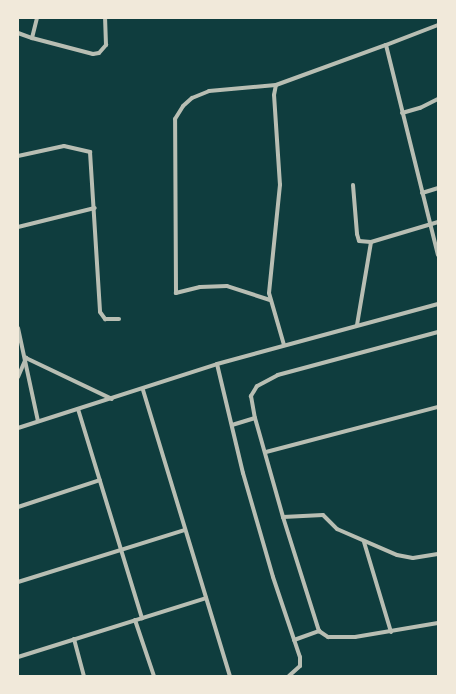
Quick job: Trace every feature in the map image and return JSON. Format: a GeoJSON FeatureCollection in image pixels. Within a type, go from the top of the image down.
{"type":"FeatureCollection","features":[{"type":"Feature","properties":{"kind":"street"},"geometry":{"type":"LineString","coordinates":[[32,38],[37,18]]}},
{"type":"Feature","properties":{"kind":"street"},"geometry":{"type":"LineString","coordinates":[[18,33],[92,54],[99,54],[106,45],[105,18]]}},
{"type":"Feature","properties":{"kind":"street"},"geometry":{"type":"LineString","coordinates":[[270,300],[227,286],[200,287],[176,293],[175,119],[183,106],[192,98],[209,91],[276,85],[438,25]]}},
{"type":"Feature","properties":{"kind":"street"},"geometry":{"type":"LineString","coordinates":[[386,45],[438,255]]}},
{"type":"Feature","properties":{"kind":"street"},"geometry":{"type":"LineString","coordinates":[[276,85],[274,95],[280,177],[270,300],[284,345]]}},
{"type":"Feature","properties":{"kind":"street"},"geometry":{"type":"LineString","coordinates":[[402,113],[420,108],[438,99]]}},
{"type":"Feature","properties":{"kind":"street"},"geometry":{"type":"LineString","coordinates":[[18,156],[64,146],[90,152],[100,312],[105,319],[119,319]]}},
{"type":"Feature","properties":{"kind":"street"},"geometry":{"type":"LineString","coordinates":[[353,185],[357,238],[363,243],[438,222]]}},
{"type":"Feature","properties":{"kind":"street"},"geometry":{"type":"LineString","coordinates":[[422,192],[438,188]]}},
{"type":"Feature","properties":{"kind":"street"},"geometry":{"type":"LineString","coordinates":[[18,227],[95,208]]}},
{"type":"Feature","properties":{"kind":"street"},"geometry":{"type":"LineString","coordinates":[[357,325],[371,242]]}},
{"type":"Feature","properties":{"kind":"street"},"geometry":{"type":"LineString","coordinates":[[18,428],[143,390],[217,364],[438,304]]}},
{"type":"Feature","properties":{"kind":"street"},"geometry":{"type":"LineString","coordinates":[[18,328],[26,358],[38,421]]}},
{"type":"Feature","properties":{"kind":"street"},"geometry":{"type":"LineString","coordinates":[[438,332],[267,380],[257,386],[251,396],[255,418],[283,517],[319,632],[328,638],[370,636],[438,624]]}},
{"type":"Feature","properties":{"kind":"street"},"geometry":{"type":"LineString","coordinates":[[18,377],[26,358]]}},
{"type":"Feature","properties":{"kind":"street"},"geometry":{"type":"LineString","coordinates":[[26,358],[112,399]]}},
{"type":"Feature","properties":{"kind":"street"},"geometry":{"type":"LineString","coordinates":[[217,364],[273,577],[294,640],[300,666],[289,676]]}},
{"type":"Feature","properties":{"kind":"street"},"geometry":{"type":"LineString","coordinates":[[143,390],[230,676]]}},
{"type":"Feature","properties":{"kind":"street"},"geometry":{"type":"LineString","coordinates":[[266,452],[438,406]]}},
{"type":"Feature","properties":{"kind":"street"},"geometry":{"type":"LineString","coordinates":[[78,409],[142,618]]}},
{"type":"Feature","properties":{"kind":"street"},"geometry":{"type":"LineString","coordinates":[[232,425],[255,418]]}},
{"type":"Feature","properties":{"kind":"street"},"geometry":{"type":"LineString","coordinates":[[18,507],[100,480]]}},
{"type":"Feature","properties":{"kind":"street"},"geometry":{"type":"LineString","coordinates":[[283,517],[323,515],[337,529],[364,542],[413,558],[438,554]]}},
{"type":"Feature","properties":{"kind":"street"},"geometry":{"type":"LineString","coordinates":[[18,582],[185,530]]}},
{"type":"Feature","properties":{"kind":"street"},"geometry":{"type":"LineString","coordinates":[[364,542],[391,632]]}},
{"type":"Feature","properties":{"kind":"street"},"geometry":{"type":"LineString","coordinates":[[18,657],[206,598]]}},
{"type":"Feature","properties":{"kind":"street"},"geometry":{"type":"LineString","coordinates":[[136,620],[154,676]]}},
{"type":"Feature","properties":{"kind":"street"},"geometry":{"type":"LineString","coordinates":[[294,640],[319,632]]}},
{"type":"Feature","properties":{"kind":"street"},"geometry":{"type":"LineString","coordinates":[[74,639],[84,676]]}}]}
